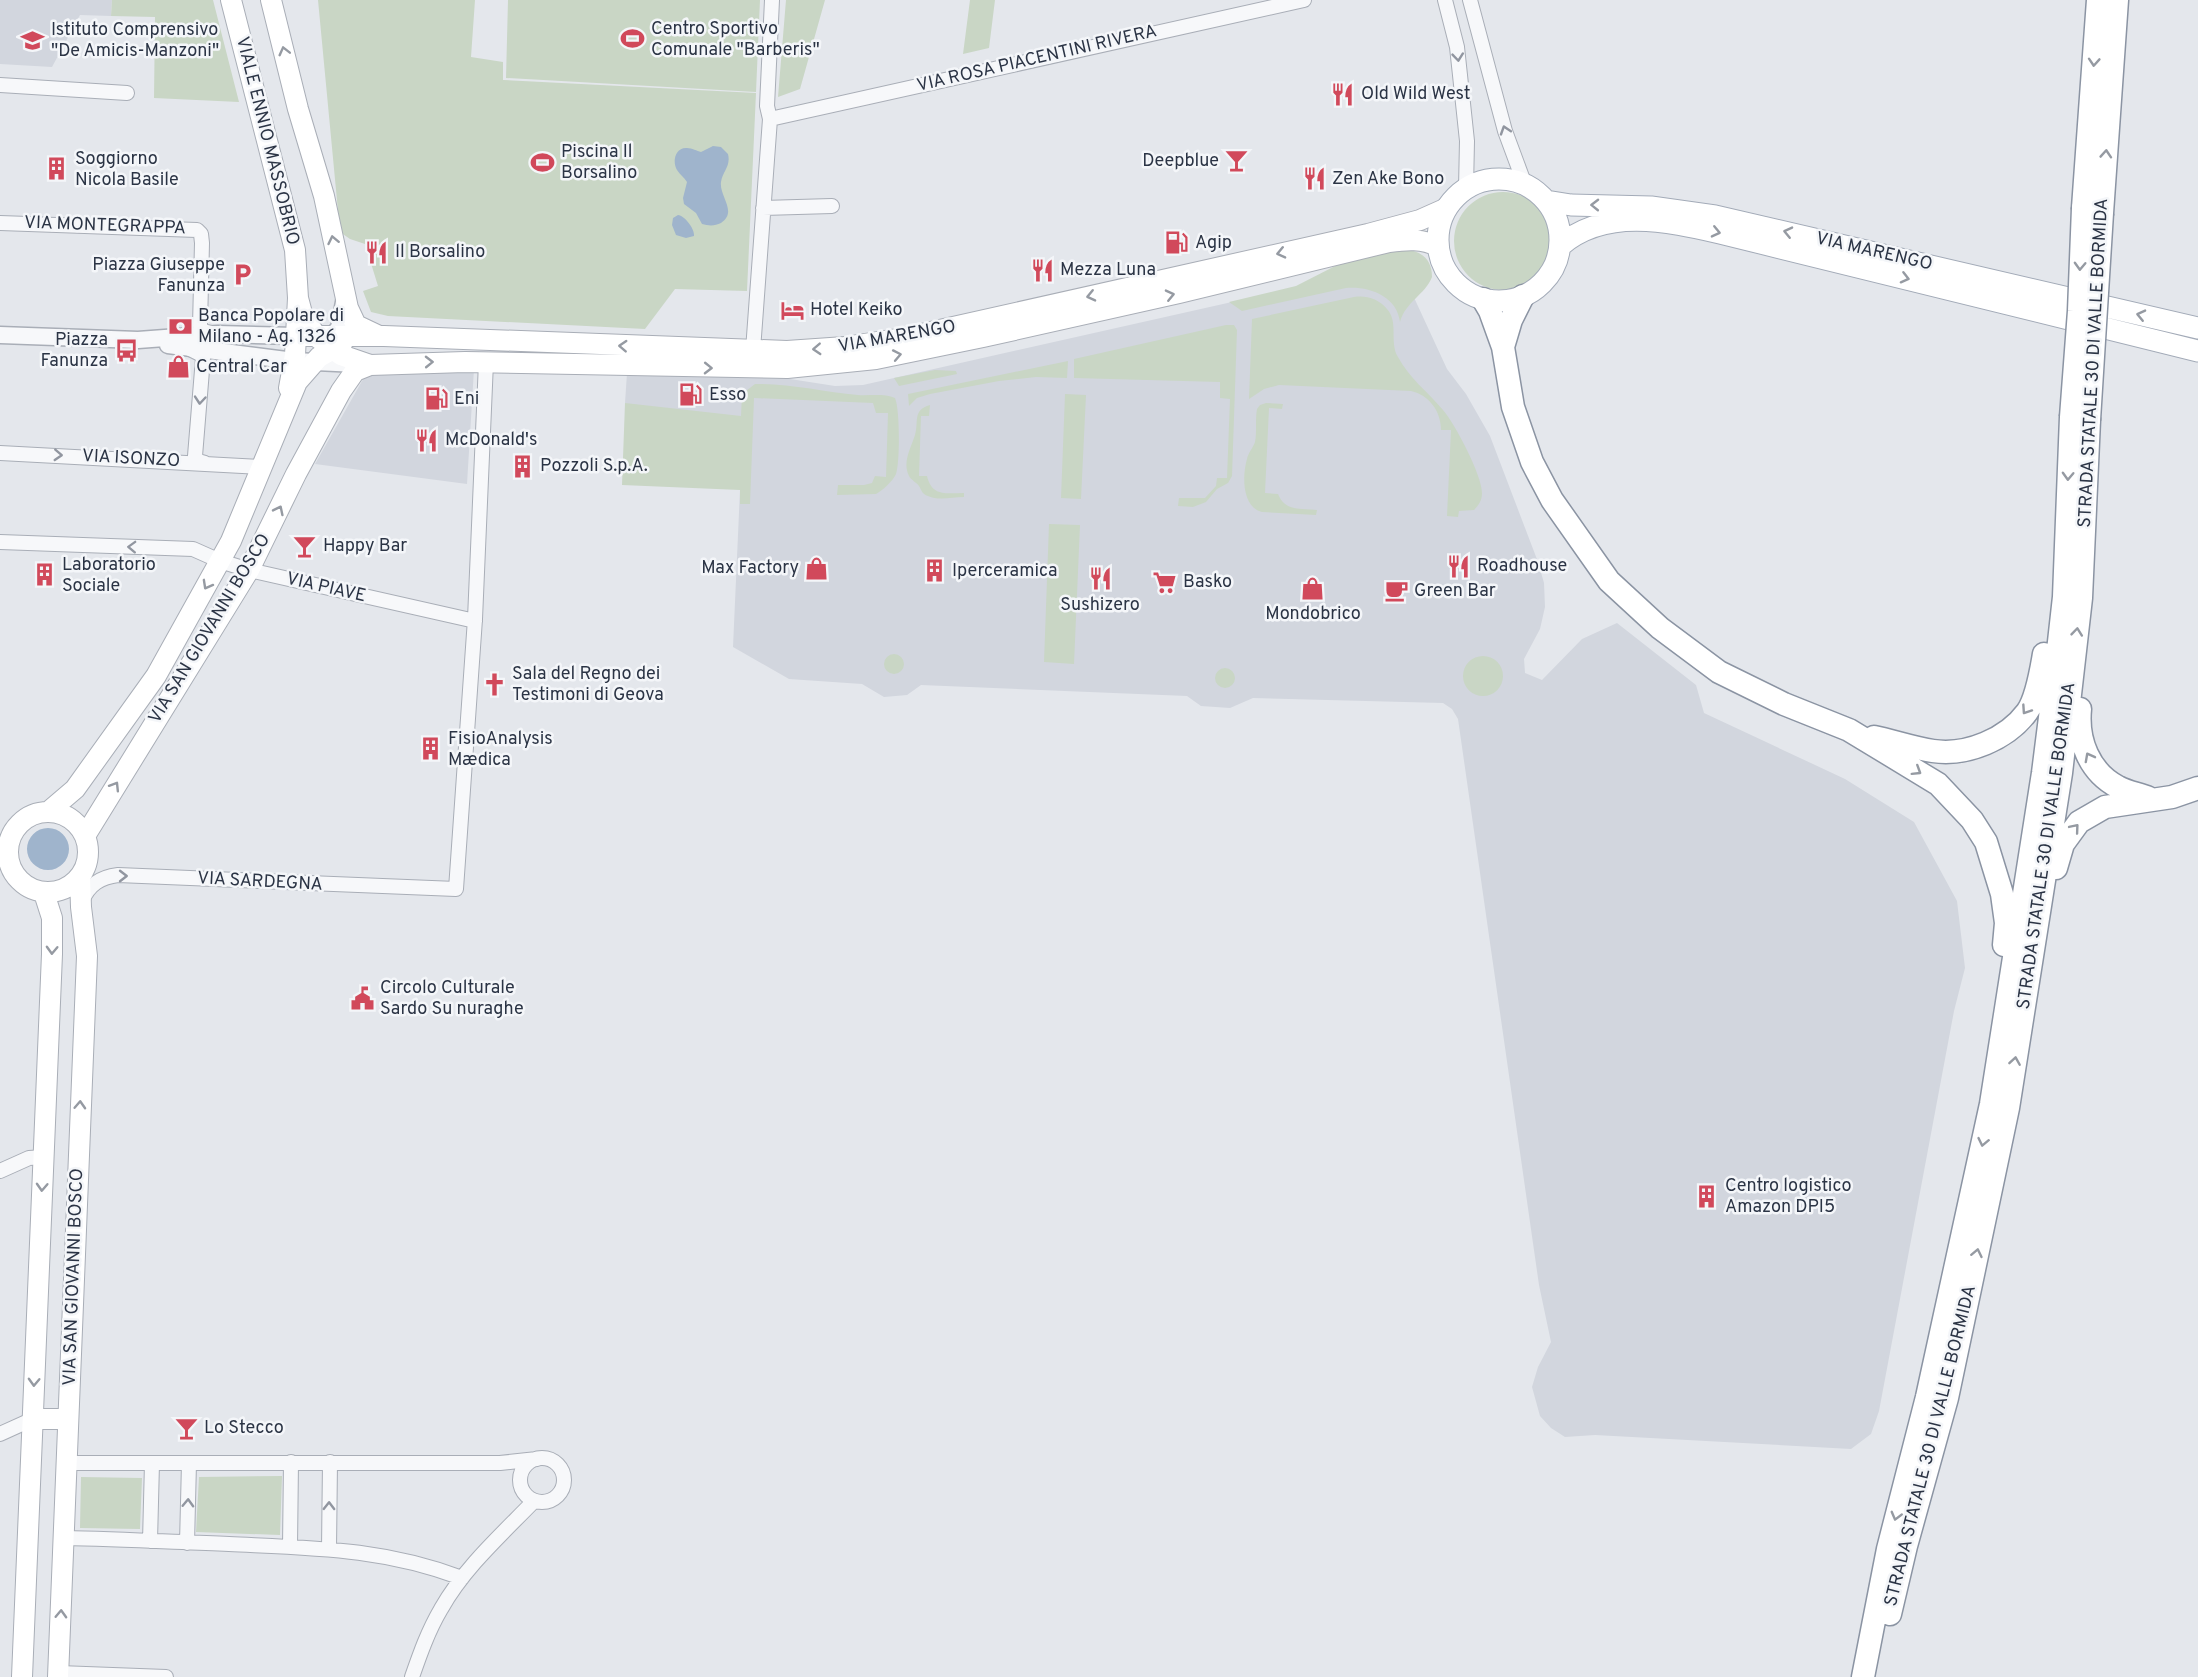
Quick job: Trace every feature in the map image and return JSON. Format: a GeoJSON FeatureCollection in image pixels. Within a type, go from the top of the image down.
{"type":"FeatureCollection","features":[{"type":"Feature","properties":{"kind":"highway","name":"STRADA STATALE 30 DI VALLE BORMIDA"},"geometry":{"type":"LineString","coordinates":[[1876,1677],[1906,1546],[1947,1398],[2008,1108],[2061,773],[2081,598],[2079,311],[2092,210],[2112,1]]}},
{"type":"Feature","properties":{"kind":"highway"},"geometry":{"type":"LineString","coordinates":[[1503,347],[1511,320],[1523,296]]}},
{"type":"Feature","properties":{"kind":"highway"},"geometry":{"type":"LineString","coordinates":[[1483,299],[1490,311],[1503,347],[1513,407],[1532,462],[1552,500],[1610,581],[1660,628],[1719,672],[1784,704],[1849,730],[1935,752],[1969,749],[2003,735],[2028,711],[2039,681],[2051,614],[2064,597]]}},
{"type":"Feature","properties":{"kind":"highway","name":"STRADA STATALE 30 DI VALLE BORMIDA"},"geometry":{"type":"LineString","coordinates":[[1863,1677],[1888,1549],[1928,1397],[1991,1104],[2043,773],[2064,597],[2080,419]]}},
{"type":"Feature","properties":{"kind":"highway"},"geometry":{"type":"LineString","coordinates":[[2072,678],[2080,702],[2080,736],[2092,764],[2108,781],[2120,788],[2153,799]]}},
{"type":"Feature","properties":{"kind":"highway"},"geometry":{"type":"LineString","coordinates":[[1849,730],[1938,784],[1972,820],[1986,842],[2002,894],[2006,922],[1995,1007],[2004,1028]]}},
{"type":"Feature","properties":{"kind":"highway"},"geometry":{"type":"LineString","coordinates":[[2041,898],[2053,879],[2063,844],[2079,822],[2105,807],[2172,797],[2198,788]]}},
{"type":"Feature","properties":{"kind":"highway"},"geometry":{"type":"LineString","coordinates":[[1850,1677],[1872,1586],[1888,1549]]}},
{"type":"Feature","properties":{"kind":"main road","name":"VIALE ENNIO MASSOBRIO"},"geometry":{"type":"LineString","coordinates":[[231,0],[296,250],[298,298]]}},
{"type":"Feature","properties":{"kind":"main road"},"geometry":{"type":"LineString","coordinates":[[271,0],[298,109],[324,196],[350,315],[356,325],[384,336]]}},
{"type":"Feature","properties":{"kind":"main road"},"geometry":{"type":"LineString","coordinates":[[1506,179],[1525,185],[1546,201],[1557,221],[1560,246],[1556,261],[1547,278],[1523,296],[1503,301],[1483,299],[1465,291],[1453,281],[1442,264],[1438,247],[1439,226],[1447,208],[1466,188],[1480,182],[1506,179]]}},
{"type":"Feature","properties":{"kind":"main road","name":"VIA MARENGO"},"geometry":{"type":"LineString","coordinates":[[1546,201],[1571,205],[1644,206],[1715,216],[2198,328]]}},
{"type":"Feature","properties":{"kind":"main road","name":"VIA MARENGO"},"geometry":{"type":"LineString","coordinates":[[324,348],[384,336],[753,350],[828,349],[904,338],[1400,226],[1432,216],[1447,208]]}},
{"type":"Feature","properties":{"kind":"main road","name":"VIA MARENGO"},"geometry":{"type":"LineString","coordinates":[[1560,246],[1580,233],[1604,224],[1631,220],[1677,224],[2198,351]]}},
{"type":"Feature","properties":{"kind":"main road"},"geometry":{"type":"LineString","coordinates":[[324,348],[370,365],[486,362],[756,369],[840,364],[895,356],[1066,319],[1389,242],[1419,241],[1438,247]]}},
{"type":"Feature","properties":{"kind":"main road"},"geometry":{"type":"LineString","coordinates":[[278,427],[292,378],[324,348],[345,297]]}},
{"type":"Feature","properties":{"kind":"main road"},"geometry":{"type":"LineString","coordinates":[[298,298],[303,317],[324,348],[337,394]]}},
{"type":"Feature","properties":{"kind":"main road","name":"VIA SAN GIOVANNI BOSCO"},"geometry":{"type":"LineString","coordinates":[[22,1677],[52,918],[44,893],[10,883],[8,846],[15,829],[75,789],[156,676],[231,541],[297,382],[324,348]]}},
{"type":"Feature","properties":{"kind":"main road","name":"VIA SAN GIOVANNI BOSCO"},"geometry":{"type":"LineString","coordinates":[[58,1675],[87,956],[80,877],[88,857],[85,836],[249,570],[337,394],[355,372],[370,365]]}},
{"type":"Feature","properties":{"kind":"main road"},"geometry":{"type":"LineString","coordinates":[[0,833],[38,814],[59,813],[70,818],[85,836]]}},
{"type":"Feature","properties":{"kind":"main road"},"geometry":{"type":"LineString","coordinates":[[44,893],[61,891],[80,877]]}},
{"type":"Feature","properties":{"kind":"main road"},"geometry":{"type":"LineString","coordinates":[[44,1157],[61,1149],[78,1149]]}},
{"type":"Feature","properties":{"kind":"main road"},"geometry":{"type":"LineString","coordinates":[[33,1419],[68,1419]]}},
{"type":"Feature","properties":{"kind":"street"},"geometry":{"type":"LineString","coordinates":[[753,350],[770,119],[767,109],[772,0]]}},
{"type":"Feature","properties":{"kind":"street","name":"VIA ROSA PIACENTINI RIVERA"},"geometry":{"type":"LineString","coordinates":[[770,119],[1304,0]]}},
{"type":"Feature","properties":{"kind":"street"},"geometry":{"type":"LineString","coordinates":[[1445,0],[1457,42],[1467,141],[1466,188]]}},
{"type":"Feature","properties":{"kind":"street"},"geometry":{"type":"LineString","coordinates":[[1470,0],[1505,131],[1525,185]]}},
{"type":"Feature","properties":{"kind":"street"},"geometry":{"type":"LineString","coordinates":[[0,85],[127,93]]}},
{"type":"Feature","properties":{"kind":"street"},"geometry":{"type":"LineString","coordinates":[[763,208],[832,206]]}},
{"type":"Feature","properties":{"kind":"street","name":"VIA MONTEGRAPPA"},"geometry":{"type":"LineString","coordinates":[[0,223],[197,230],[201,234],[202,243],[200,326],[203,332],[218,334]]}},
{"type":"Feature","properties":{"kind":"street","name":"VIALE ENNIO MASSOBRIO"},"geometry":{"type":"LineString","coordinates":[[264,335],[275,332],[291,322],[295,315],[298,298]]}},
{"type":"Feature","properties":{"kind":"street"},"geometry":{"type":"LineString","coordinates":[[0,335],[138,340],[218,334],[264,335],[324,348]]}},
{"type":"Feature","properties":{"kind":"street"},"geometry":{"type":"LineString","coordinates":[[138,340],[261,357],[324,348]]}},
{"type":"Feature","properties":{"kind":"street"},"geometry":{"type":"LineString","coordinates":[[190,349],[201,354],[203,358],[195,456],[198,461],[205,463]]}},
{"type":"Feature","properties":{"kind":"street"},"geometry":{"type":"LineString","coordinates":[[261,357],[278,364],[286,378],[285,396],[278,427]]}},
{"type":"Feature","properties":{"kind":"street"},"geometry":{"type":"LineString","coordinates":[[475,621],[486,362]]}},
{"type":"Feature","properties":{"kind":"street","name":"VIA ISONZO"},"geometry":{"type":"LineString","coordinates":[[0,453],[262,467]]}},
{"type":"Feature","properties":{"kind":"street","name":"VIA PIAVE"},"geometry":{"type":"LineString","coordinates":[[0,542],[193,549],[249,570],[475,621]]}},
{"type":"Feature","properties":{"kind":"street","name":"VIA SARDEGNA"},"geometry":{"type":"LineString","coordinates":[[81,907],[91,886],[112,876],[456,889],[475,621]]}},
{"type":"Feature","properties":{"kind":"street"},"geometry":{"type":"LineString","coordinates":[[0,1171],[29,1158],[44,1157]]}},
{"type":"Feature","properties":{"kind":"street"},"geometry":{"type":"LineString","coordinates":[[0,1434],[33,1419]]}},
{"type":"Feature","properties":{"kind":"street"},"geometry":{"type":"LineString","coordinates":[[520,1485],[523,1469],[537,1458]]}},
{"type":"Feature","properties":{"kind":"street"},"geometry":{"type":"LineString","coordinates":[[67,1463],[291,1462],[488,1462],[500,1463],[543,1458],[556,1464],[562,1471],[564,1480],[560,1493],[547,1501],[534,1500],[524,1493],[510,1472],[488,1462]]}},
{"type":"Feature","properties":{"kind":"street"},"geometry":{"type":"LineString","coordinates":[[290,1547],[291,1462]]}},
{"type":"Feature","properties":{"kind":"street"},"geometry":{"type":"LineString","coordinates":[[329,1549],[330,1462]]}},
{"type":"Feature","properties":{"kind":"street"},"geometry":{"type":"LineString","coordinates":[[150,1541],[152,1463]]}},
{"type":"Feature","properties":{"kind":"street"},"geometry":{"type":"LineString","coordinates":[[187,1543],[189,1463]]}},
{"type":"Feature","properties":{"kind":"street"},"geometry":{"type":"LineString","coordinates":[[411,1677],[423,1644],[441,1609],[462,1578],[534,1500]]}},
{"type":"Feature","properties":{"kind":"street"},"geometry":{"type":"LineString","coordinates":[[64,1538],[329,1549],[394,1557],[462,1578]]}},
{"type":"Feature","properties":{"kind":"street"},"geometry":{"type":"LineString","coordinates":[[58,1675],[166,1677]]}},
{"type":"Feature","properties":{"kind":"shaded area","name":"Istituto Comprensivo \"De Amicis-Manzoni\""},"geometry":{"type":"Polygon","coordinates":[[[0,0],[112,0],[111,16],[80,15],[52,67],[0,64],[0,0]]]}},
{"type":"Feature","properties":{"kind":"shaded area"},"geometry":{"type":"Polygon","coordinates":[[[1393,252],[1447,369],[1466,394],[1490,436],[1538,562],[1544,583],[1545,607],[1540,629],[1524,659],[1525,673],[1542,680],[1582,639],[1617,623],[1696,685],[1704,713],[1845,779],[1914,822],[1957,901],[1965,968],[1954,1011],[1879,1411],[1871,1434],[1851,1449],[1595,1435],[1565,1437],[1551,1428],[1540,1416],[1532,1387],[1538,1367],[1551,1342],[1539,1285],[1458,719],[1452,709],[1443,703],[1253,698],[1230,708],[1201,706],[1187,696],[921,685],[907,695],[884,697],[862,684],[789,679],[733,647],[740,490],[625,403],[627,373],[790,379],[835,386],[863,385],[1294,288],[1393,252]]]}},
{"type":"Feature","properties":{"kind":"shaded area"},"geometry":{"type":"Polygon","coordinates":[[[474,369],[467,484],[315,464],[366,374],[474,369]]]}},
{"type":"Feature","properties":{"kind":"green space"},"geometry":{"type":"Polygon","coordinates":[[[112,0],[213,0],[239,102],[154,98],[155,17],[111,16],[112,0]]]}},
{"type":"Feature","properties":{"kind":"green space","name":"Piscina Il Borsalino"},"geometry":{"type":"Polygon","coordinates":[[[318,0],[475,0],[471,57],[503,62],[503,80],[756,93],[747,291],[675,289],[645,329],[388,316],[371,312],[363,291],[378,286],[365,244],[350,239],[340,232],[318,0]]]}},
{"type":"Feature","properties":{"kind":"green space","name":"Centro Sportivo Comunale \"Barberis\""},"geometry":{"type":"Polygon","coordinates":[[[508,0],[760,0],[756,92],[506,78],[508,0]]]}},
{"type":"Feature","properties":{"kind":"green space"},"geometry":{"type":"Polygon","coordinates":[[[786,0],[825,0],[800,89],[778,97],[786,0]]]}},
{"type":"Feature","properties":{"kind":"green space"},"geometry":{"type":"Polygon","coordinates":[[[970,0],[995,0],[989,48],[963,54],[970,0]]]}},
{"type":"Feature","properties":{"kind":"green space"},"geometry":{"type":"Polygon","coordinates":[[[1503,192],[1513,193],[1530,200],[1544,214],[1551,231],[1551,251],[1544,268],[1530,282],[1513,289],[1503,290],[1493,289],[1476,282],[1462,268],[1455,251],[1454,241],[1455,231],[1462,214],[1476,200],[1493,193],[1503,192]]]}},
{"type":"Feature","properties":{"kind":"green space"},"geometry":{"type":"Polygon","coordinates":[[[1401,249],[1423,256],[1430,264],[1432,277],[1425,289],[1407,309],[1400,322],[1394,305],[1388,299],[1364,289],[1346,288],[1242,311],[1229,302],[1296,286],[1341,263],[1401,249]]]}},
{"type":"Feature","properties":{"kind":"green space"},"geometry":{"type":"Polygon","coordinates":[[[1354,297],[1372,298],[1391,314],[1395,351],[1402,365],[1443,410],[1461,438],[1481,485],[1481,498],[1474,510],[1459,511],[1458,517],[1447,516],[1451,430],[1441,430],[1439,416],[1433,405],[1417,393],[1279,385],[1264,389],[1249,399],[1252,319],[1354,297]]]}},
{"type":"Feature","properties":{"kind":"green space"},"geometry":{"type":"Polygon","coordinates":[[[1234,325],[1237,330],[1232,476],[1228,483],[1217,489],[1206,502],[1193,507],[1178,506],[1179,498],[1205,498],[1216,486],[1217,478],[1227,478],[1230,399],[1220,398],[1220,382],[1074,378],[1074,359],[1234,325]]]}},
{"type":"Feature","properties":{"kind":"green space"},"geometry":{"type":"Polygon","coordinates":[[[1068,361],[1067,378],[1036,377],[999,381],[930,394],[917,398],[909,406],[908,394],[1068,361]]]}},
{"type":"Feature","properties":{"kind":"green space"},"geometry":{"type":"Polygon","coordinates":[[[935,370],[956,371],[957,374],[899,386],[894,378],[935,370]]]}},
{"type":"Feature","properties":{"kind":"green space"},"geometry":{"type":"Polygon","coordinates":[[[755,384],[895,398],[899,436],[895,477],[876,494],[837,495],[838,485],[864,485],[872,483],[875,476],[886,477],[888,413],[876,413],[873,403],[754,398],[750,504],[740,504],[740,490],[622,485],[625,403],[741,416],[742,394],[755,384]]]}},
{"type":"Feature","properties":{"kind":"green space"},"geometry":{"type":"Polygon","coordinates":[[[1065,394],[1086,395],[1081,499],[1061,498],[1065,394]]]}},
{"type":"Feature","properties":{"kind":"green space"},"geometry":{"type":"Polygon","coordinates":[[[1266,403],[1283,404],[1282,409],[1269,408],[1265,493],[1278,494],[1281,500],[1289,506],[1317,510],[1316,515],[1262,512],[1255,509],[1247,498],[1244,482],[1245,466],[1255,442],[1257,409],[1266,403]]]}},
{"type":"Feature","properties":{"kind":"green space"},"geometry":{"type":"Polygon","coordinates":[[[930,405],[929,416],[921,416],[919,476],[927,476],[932,488],[936,491],[964,493],[964,497],[941,499],[928,496],[911,479],[907,471],[907,460],[915,435],[918,413],[930,405]]]}},
{"type":"Feature","properties":{"kind":"green space"},"geometry":{"type":"Polygon","coordinates":[[[1049,524],[1080,525],[1074,664],[1044,662],[1049,524]]]}},
{"type":"Feature","properties":{"kind":"green space"},"geometry":{"type":"Polygon","coordinates":[[[890,654],[898,654],[904,660],[904,668],[898,674],[890,674],[884,668],[884,660],[890,654]]]}},
{"type":"Feature","properties":{"kind":"green space"},"geometry":{"type":"Polygon","coordinates":[[[1483,656],[1491,657],[1497,662],[1502,668],[1502,684],[1497,690],[1491,695],[1483,696],[1475,695],[1469,690],[1464,684],[1463,676],[1464,668],[1469,662],[1475,657],[1483,656]]]}},
{"type":"Feature","properties":{"kind":"green space"},"geometry":{"type":"Polygon","coordinates":[[[1221,668],[1229,668],[1235,674],[1235,682],[1229,688],[1221,688],[1215,682],[1215,674],[1221,668]]]}},
{"type":"Feature","properties":{"kind":"green space"},"geometry":{"type":"Polygon","coordinates":[[[282,1476],[280,1535],[196,1532],[199,1477],[282,1476]]]}},
{"type":"Feature","properties":{"kind":"green space"},"geometry":{"type":"Polygon","coordinates":[[[81,1477],[142,1478],[140,1529],[80,1528],[81,1477]]]}},
{"type":"Feature","properties":{"kind":"water"},"geometry":{"type":"Polygon","coordinates":[[[713,146],[721,147],[729,158],[721,182],[728,214],[721,223],[710,225],[702,224],[696,213],[684,204],[683,198],[687,182],[677,170],[675,159],[677,152],[683,148],[701,152],[713,146]]]}},
{"type":"Feature","properties":{"kind":"water"},"geometry":{"type":"Polygon","coordinates":[[[678,215],[689,223],[694,236],[686,238],[676,235],[672,225],[673,218],[678,215]]]}},
{"type":"Feature","properties":{"kind":"water"},"geometry":{"type":"Polygon","coordinates":[[[48,828],[63,834],[69,849],[63,864],[48,870],[33,864],[27,849],[33,834],[48,828]]]}},
{"type":"Feature","properties":{"kind":"place","name":"Centro Sportivo Comunale \"Barberis\""},"geometry":{"type":"Point","coordinates":[633,39]}},
{"type":"Feature","properties":{"kind":"place","name":"Istituto Comprensivo \"De Amicis-Manzoni\""},"geometry":{"type":"Point","coordinates":[33,40]}},
{"type":"Feature","properties":{"kind":"place","name":"Old Wild West"},"geometry":{"type":"Point","coordinates":[1343,94]}},
{"type":"Feature","properties":{"kind":"place","name":"Deepblue"},"geometry":{"type":"Point","coordinates":[1237,161]}},
{"type":"Feature","properties":{"kind":"place","name":"Piscina Il Borsalino"},"geometry":{"type":"Point","coordinates":[543,162]}},
{"type":"Feature","properties":{"kind":"place","name":"Soggiorno Nicola Basile"},"geometry":{"type":"Point","coordinates":[57,169]}},
{"type":"Feature","properties":{"kind":"place","name":"Zen Ake Bono"},"geometry":{"type":"Point","coordinates":[1314,179]}},
{"type":"Feature","properties":{"kind":"place","name":"Agip"},"geometry":{"type":"Point","coordinates":[1177,243]}},
{"type":"Feature","properties":{"kind":"place","name":"Il Borsalino"},"geometry":{"type":"Point","coordinates":[377,252]}},
{"type":"Feature","properties":{"kind":"place","name":"Mezza Luna"},"geometry":{"type":"Point","coordinates":[1042,270]}},
{"type":"Feature","properties":{"kind":"place","name":"Piazza Giuseppe Fanunza"},"geometry":{"type":"Point","coordinates":[243,275]}},
{"type":"Feature","properties":{"kind":"place","name":"Hotel Keiko"},"geometry":{"type":"Point","coordinates":[792,310]}},
{"type":"Feature","properties":{"kind":"place","name":"Banca Popolare di Milano - Ag. 1326"},"geometry":{"type":"Point","coordinates":[180,326]}},
{"type":"Feature","properties":{"kind":"place","name":"Piazza Fanunza"},"geometry":{"type":"Point","coordinates":[126,350]}},
{"type":"Feature","properties":{"kind":"place","name":"Central Car"},"geometry":{"type":"Point","coordinates":[178,367]}},
{"type":"Feature","properties":{"kind":"place","name":"Esso"},"geometry":{"type":"Point","coordinates":[691,395]}},
{"type":"Feature","properties":{"kind":"place","name":"Eni"},"geometry":{"type":"Point","coordinates":[436,399]}},
{"type":"Feature","properties":{"kind":"place","name":"McDonald's"},"geometry":{"type":"Point","coordinates":[427,440]}},
{"type":"Feature","properties":{"kind":"place","name":"Pozzoli S.p.A."},"geometry":{"type":"Point","coordinates":[522,466]}},
{"type":"Feature","properties":{"kind":"place","name":"Happy Bar"},"geometry":{"type":"Point","coordinates":[305,546]}},
{"type":"Feature","properties":{"kind":"place","name":"Roadhouse"},"geometry":{"type":"Point","coordinates":[1459,566]}},
{"type":"Feature","properties":{"kind":"place","name":"Max Factory"},"geometry":{"type":"Point","coordinates":[817,568]}},
{"type":"Feature","properties":{"kind":"place","name":"Iperceramica"},"geometry":{"type":"Point","coordinates":[934,571]}},
{"type":"Feature","properties":{"kind":"place","name":"Laboratorio Sociale"},"geometry":{"type":"Point","coordinates":[44,575]}},
{"type":"Feature","properties":{"kind":"place","name":"Sushizero"},"geometry":{"type":"Point","coordinates":[1100,579]}},
{"type":"Feature","properties":{"kind":"place","name":"Basko"},"geometry":{"type":"Point","coordinates":[1165,582]}},
{"type":"Feature","properties":{"kind":"place","name":"Mondobrico"},"geometry":{"type":"Point","coordinates":[1313,588]}},
{"type":"Feature","properties":{"kind":"place","name":"Green Bar"},"geometry":{"type":"Point","coordinates":[1396,591]}},
{"type":"Feature","properties":{"kind":"place","name":"Sala del Regno dei Testimoni di Geova"},"geometry":{"type":"Point","coordinates":[494,684]}},
{"type":"Feature","properties":{"kind":"place","name":"FisioAnalysis Mædica"},"geometry":{"type":"Point","coordinates":[430,749]}},
{"type":"Feature","properties":{"kind":"place","name":"Circolo Culturale Sardo Su nuraghe"},"geometry":{"type":"Point","coordinates":[362,998]}},
{"type":"Feature","properties":{"kind":"place","name":"Centro logistico Amazon DPI5"},"geometry":{"type":"Point","coordinates":[1707,1196]}},
{"type":"Feature","properties":{"kind":"place","name":"Lo Stecco"},"geometry":{"type":"Point","coordinates":[186,1428]}}]}
